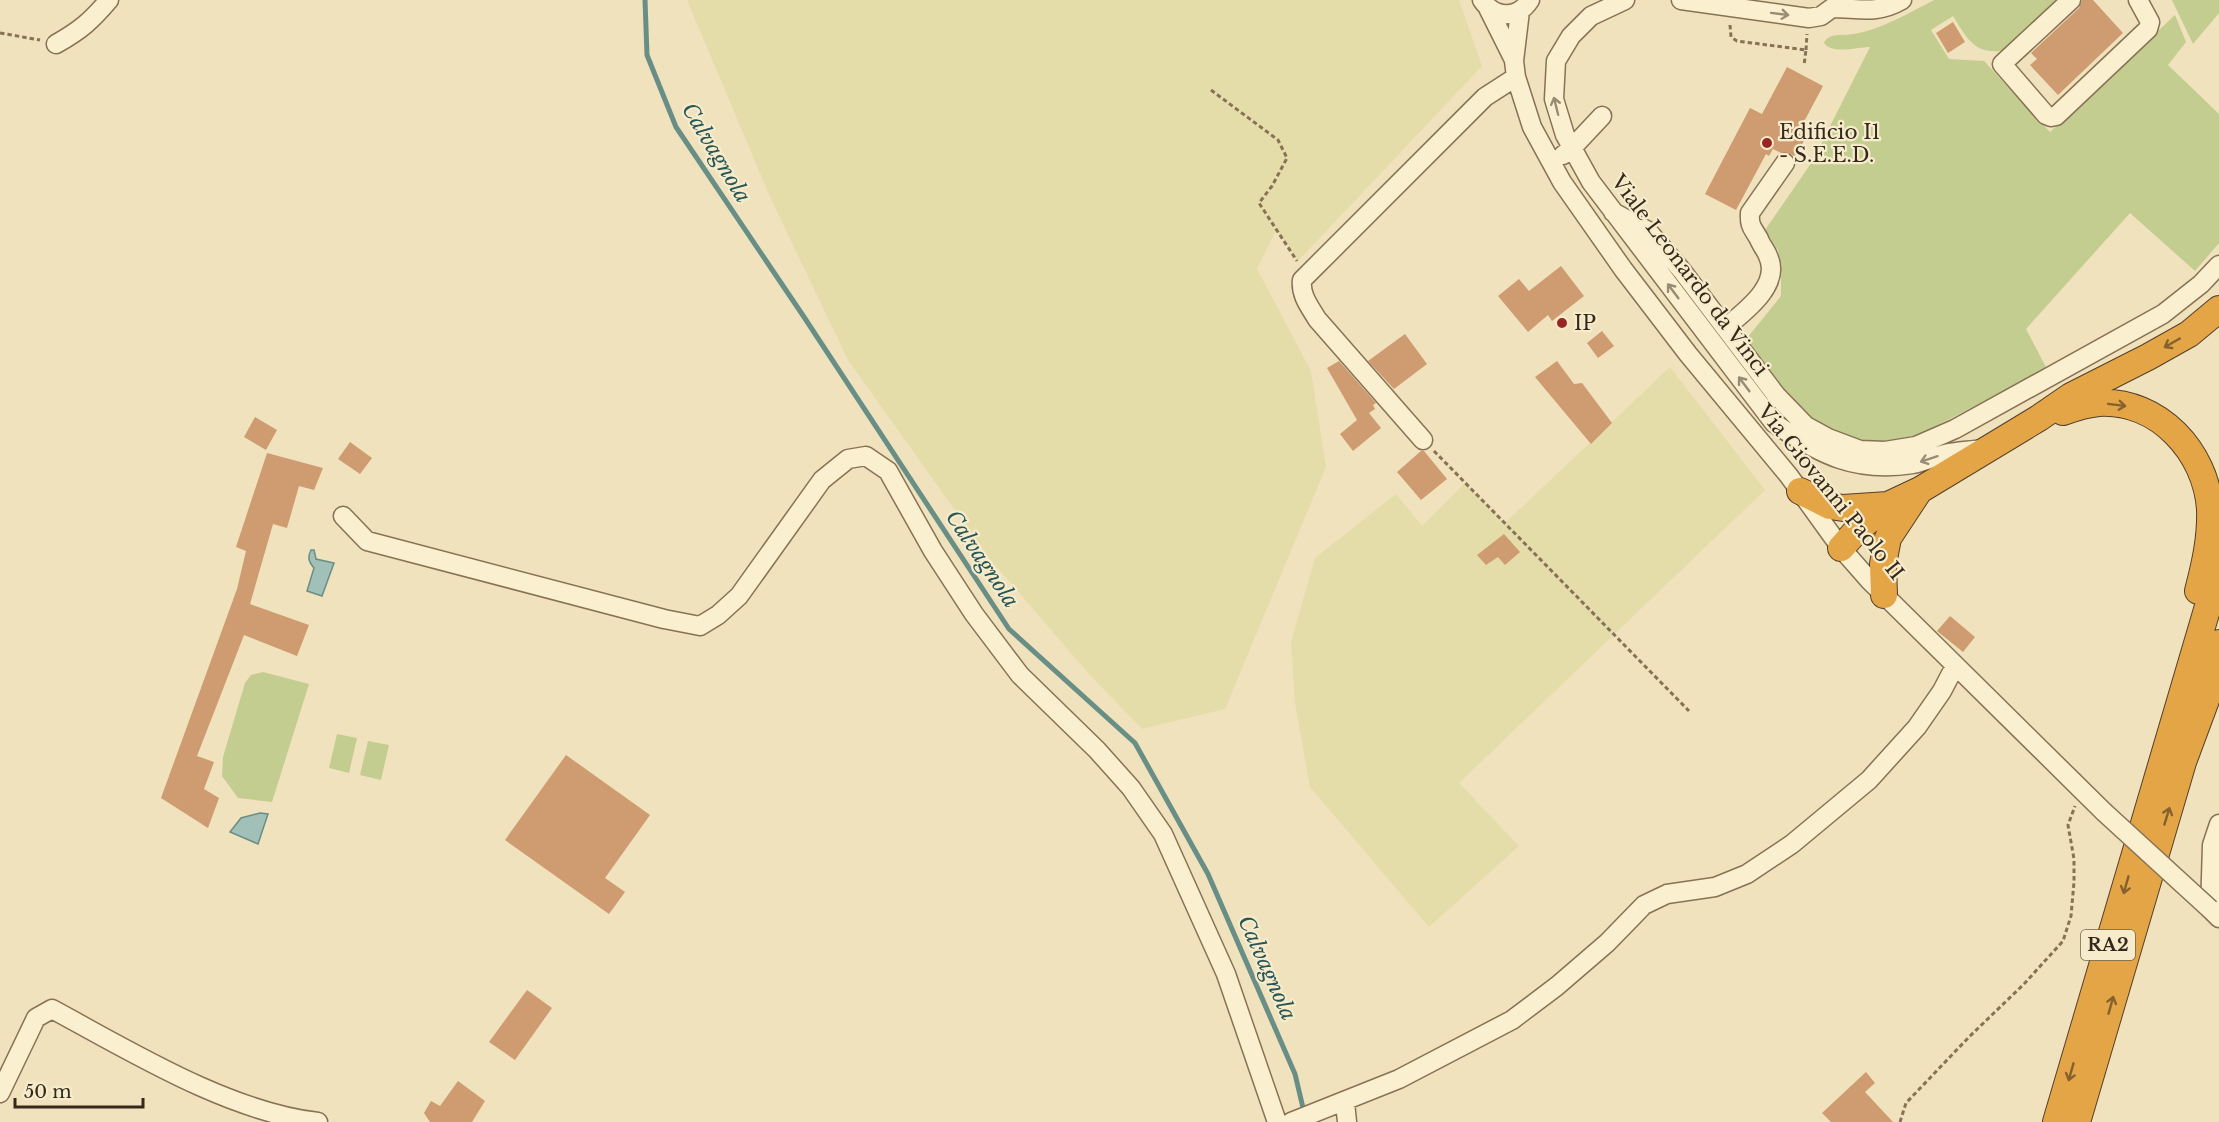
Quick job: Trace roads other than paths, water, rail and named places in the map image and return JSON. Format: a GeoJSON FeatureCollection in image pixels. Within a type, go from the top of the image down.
{"type":"FeatureCollection","features":[{"type":"Feature","properties":{"kind":"highway"},"geometry":{"type":"LineString","coordinates":[[1841,548],[1858,529],[1894,513],[1920,490],[2071,396],[2189,334],[2219,309]]}},
{"type":"Feature","properties":{"kind":"highway"},"geometry":{"type":"LineString","coordinates":[[2039,418],[2098,404],[2134,408],[2169,427],[2197,460],[2210,507],[2209,543],[2189,624],[2176,715]]}},
{"type":"Feature","properties":{"kind":"highway"},"geometry":{"type":"LineString","coordinates":[[1800,491],[1830,506],[1894,513]]}},
{"type":"Feature","properties":{"kind":"highway"},"geometry":{"type":"LineString","coordinates":[[1884,595],[1883,564],[1894,513]]}},
{"type":"Feature","properties":{"kind":"highway","name":"RA2"},"geometry":{"type":"LineString","coordinates":[[2056,1122],[2219,569]]}},
{"type":"Feature","properties":{"kind":"highway","name":"RA2"},"geometry":{"type":"LineString","coordinates":[[2077,1122],[2219,643]]}},
{"type":"Feature","properties":{"kind":"highway"},"geometry":{"type":"LineString","coordinates":[[2184,761],[2219,665]]}},
{"type":"Feature","properties":{"kind":"street"},"geometry":{"type":"LineString","coordinates":[[56,44],[78,32],[109,0]]}},
{"type":"Feature","properties":{"kind":"street","name":"Viale Leonardo da Vinci"},"geometry":{"type":"LineString","coordinates":[[1625,0],[1591,16],[1571,36],[1556,62],[1554,99],[1565,135],[1591,182],[1613,212],[1717,333],[1774,423],[1828,456],[1868,466],[1915,464],[1947,453],[1987,449]]}},
{"type":"Feature","properties":{"kind":"street"},"geometry":{"type":"LineString","coordinates":[[1681,0],[1809,18],[1821,16],[1834,4],[1867,11],[1893,5],[1902,0]]}},
{"type":"Feature","properties":{"kind":"street"},"geometry":{"type":"LineString","coordinates":[[2071,0],[2002,64],[2046,115],[2051,117],[2056,116],[2148,29],[2150,22],[2138,0]]}},
{"type":"Feature","properties":{"kind":"street"},"geometry":{"type":"LineString","coordinates":[[1485,4],[1504,15],[1525,5]]}},
{"type":"Feature","properties":{"kind":"street","name":"Via Giovanni Paolo II"},"geometry":{"type":"LineString","coordinates":[[1485,4],[1515,69],[1532,127],[1562,182],[1616,259],[1688,354],[1800,491],[1841,548],[1884,595],[2030,736],[2104,812],[2215,913]]}},
{"type":"Feature","properties":{"kind":"street","name":"Via Giovanni Paolo II"},"geometry":{"type":"LineString","coordinates":[[1515,69],[1525,5]]}},
{"type":"Feature","properties":{"kind":"street"},"geometry":{"type":"LineString","coordinates":[[1423,440],[1317,319],[1305,298],[1301,287],[1302,280],[1515,69]]}},
{"type":"Feature","properties":{"kind":"street"},"geometry":{"type":"LineString","coordinates":[[1551,162],[1572,148],[1602,116]]}},
{"type":"Feature","properties":{"kind":"street"},"geometry":{"type":"LineString","coordinates":[[1688,354],[1758,298],[1769,282],[1771,268],[1769,256],[1749,224],[1750,213],[1785,163]]}},
{"type":"Feature","properties":{"kind":"street"},"geometry":{"type":"LineString","coordinates":[[1717,333],[1806,426],[1828,438],[1860,450],[1885,451],[1916,446],[1955,429],[2070,367],[2163,314],[2201,284],[2219,265]]}},
{"type":"Feature","properties":{"kind":"street"},"geometry":{"type":"LineString","coordinates":[[343,516],[367,541],[664,619],[700,626],[718,615],[739,596],[822,480],[848,459],[866,456],[888,471],[933,551],[974,614],[1020,675],[1097,750],[1131,788],[1163,834],[1226,974],[1277,1122]]}},
{"type":"Feature","properties":{"kind":"street"},"geometry":{"type":"LineString","coordinates":[[1291,1122],[1399,1079],[1512,1020],[1557,986],[1607,943],[1644,906],[1667,894],[1715,887],[1748,874],[1792,844],[1869,780],[1917,727],[1942,691],[1955,666]]}},
{"type":"Feature","properties":{"kind":"street"},"geometry":{"type":"LineString","coordinates":[[2215,913],[2212,845],[2219,824]]}},
{"type":"Feature","properties":{"kind":"street"},"geometry":{"type":"LineString","coordinates":[[0,1094],[36,1018],[52,1009],[163,1069],[233,1099],[289,1119],[318,1122]]}},
{"type":"Feature","properties":{"kind":"street"},"geometry":{"type":"LineString","coordinates":[[1343,1102],[1347,1122]]}},
{"type":"Feature","properties":{"kind":"water"},"geometry":{"type":"Polygon","coordinates":[[[311,550],[314,550],[316,559],[334,563],[322,596],[307,591],[314,568],[309,560],[311,550]]]}},
{"type":"Feature","properties":{"kind":"water"},"geometry":{"type":"Polygon","coordinates":[[[260,813],[268,814],[258,844],[230,832],[241,818],[260,813]]]}},
{"type":"Feature","properties":{"kind":"waterway","name":"Calvagnola"},"geometry":{"type":"LineString","coordinates":[[645,0],[647,55],[676,127],[1009,629],[1135,743],[1208,874],[1295,1074],[1304,1112]]}},
{"type":"Feature","properties":{"kind":"place","name":"Edificio I1 - S.E.E.D."},"geometry":{"type":"Point","coordinates":[1767,143]}},
{"type":"Feature","properties":{"kind":"place","name":"IP"},"geometry":{"type":"Point","coordinates":[1562,323]}}]}
